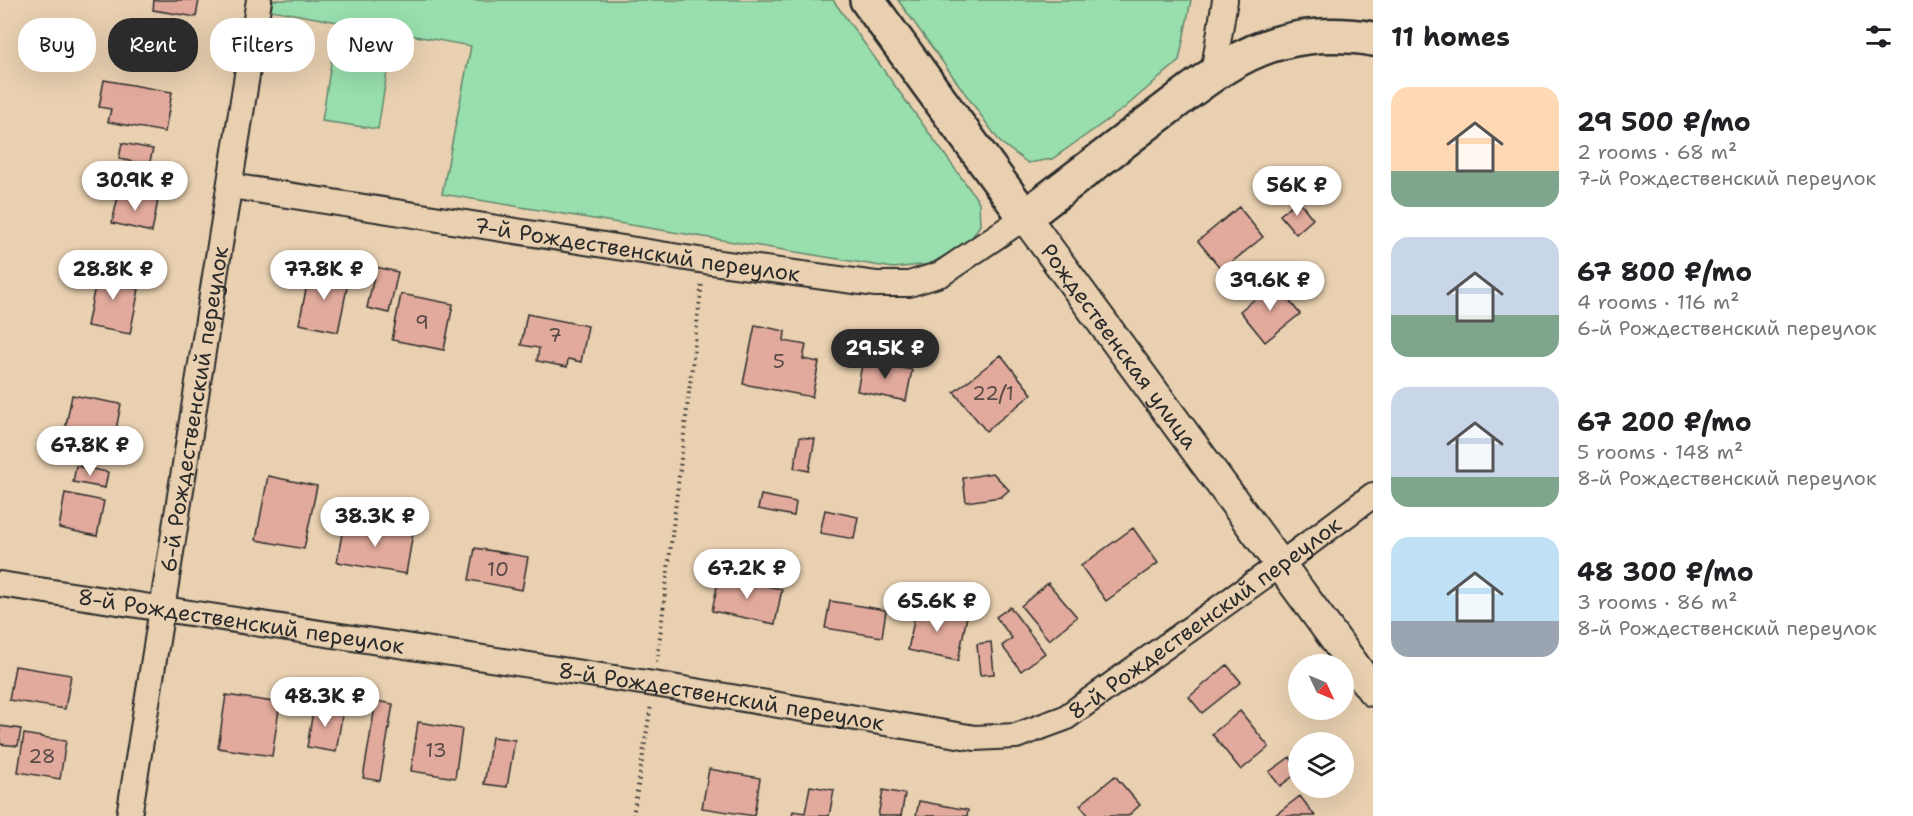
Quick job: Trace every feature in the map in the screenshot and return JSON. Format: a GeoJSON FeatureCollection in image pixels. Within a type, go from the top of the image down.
{"type":"FeatureCollection","features":[{"type":"Feature","properties":{"kind":"main road","name":"Рождественская улица"},"geometry":{"type":"LineString","coordinates":[[867,0],[1025,217]]}},
{"type":"Feature","properties":{"kind":"main road"},"geometry":{"type":"LineString","coordinates":[[1025,217],[1213,74],[1248,56],[1280,42],[1314,36],[1354,36],[1373,39]]}},
{"type":"Feature","properties":{"kind":"street","name":"6-й Рождественский переулок"},"geometry":{"type":"LineString","coordinates":[[129,816],[160,608],[260,0]]}},
{"type":"Feature","properties":{"kind":"street"},"geometry":{"type":"LineString","coordinates":[[1213,74],[1225,0]]}},
{"type":"Feature","properties":{"kind":"street","name":"7-й Рождественский переулок"},"geometry":{"type":"LineString","coordinates":[[231,186],[705,261],[876,284],[909,284],[940,274],[1025,217]]}},
{"type":"Feature","properties":{"kind":"street","name":"Рождественская улица"},"geometry":{"type":"LineString","coordinates":[[1025,217],[1373,691]]}},
{"type":"Feature","properties":{"kind":"street","name":"8-й Рождественский переулок"},"geometry":{"type":"LineString","coordinates":[[0,584],[654,684],[975,738],[1016,736],[1065,718],[1281,564],[1373,495]]}},
{"type":"Feature","properties":{"kind":"path"},"geometry":{"type":"LineString","coordinates":[[633,816],[654,684],[705,261]]}},
{"type":"Feature","properties":{"kind":"green space"},"geometry":{"type":"Polygon","coordinates":[[[273,0],[833,0],[979,202],[980,225],[970,241],[930,264],[893,268],[442,194],[471,46],[414,36],[414,18],[327,18],[327,20],[271,10],[273,0]]]}},
{"type":"Feature","properties":{"kind":"green space"},"geometry":{"type":"Polygon","coordinates":[[[898,0],[1191,0],[1179,61],[1123,109],[1052,159],[1028,163],[1000,142],[898,0]]]}},
{"type":"Feature","properties":{"kind":"green space"},"geometry":{"type":"Polygon","coordinates":[[[330,72],[387,72],[378,129],[322,121],[330,72]]]}},
{"type":"Feature","properties":{"kind":"building"},"geometry":{"type":"Polygon","coordinates":[[[154,0],[199,0],[196,17],[153,10],[154,0]]]}},
{"type":"Feature","properties":{"kind":"building"},"geometry":{"type":"Polygon","coordinates":[[[104,80],[172,92],[165,132],[108,122],[111,109],[99,107],[104,80]]]}},
{"type":"Feature","properties":{"kind":"building"},"geometry":{"type":"Polygon","coordinates":[[[122,143],[153,149],[149,165],[119,159],[122,143]]]}},
{"type":"Feature","properties":{"kind":"building"},"geometry":{"type":"Polygon","coordinates":[[[119,192],[158,200],[152,232],[112,223],[119,192]]]}},
{"type":"Feature","properties":{"kind":"building"},"geometry":{"type":"Polygon","coordinates":[[[1298,200],[1313,219],[1296,234],[1280,215],[1298,200]]]}},
{"type":"Feature","properties":{"kind":"building"},"geometry":{"type":"Polygon","coordinates":[[[1239,207],[1263,237],[1222,270],[1198,241],[1239,207]]]}},
{"type":"Feature","properties":{"kind":"building"},"geometry":{"type":"Polygon","coordinates":[[[99,266],[131,272],[128,287],[139,289],[130,334],[87,326],[99,266]]]}},
{"type":"Feature","properties":{"kind":"building"},"geometry":{"type":"Polygon","coordinates":[[[376,267],[398,272],[389,313],[367,308],[376,267]]]}},
{"type":"Feature","properties":{"kind":"building"},"geometry":{"type":"Polygon","coordinates":[[[310,270],[349,278],[338,332],[299,324],[310,270]]]}},
{"type":"Feature","properties":{"kind":"building"},"geometry":{"type":"Polygon","coordinates":[[[1275,283],[1300,314],[1265,342],[1240,311],[1275,283]]]}},
{"type":"Feature","properties":{"kind":"building"},"geometry":{"type":"Polygon","coordinates":[[[401,294],[453,304],[444,350],[392,340],[401,294]]]}},
{"type":"Feature","properties":{"kind":"building"},"geometry":{"type":"Polygon","coordinates":[[[527,314],[588,326],[581,362],[568,359],[567,367],[537,361],[539,348],[521,345],[527,314]]]}},
{"type":"Feature","properties":{"kind":"building"},"geometry":{"type":"Polygon","coordinates":[[[755,325],[785,331],[784,341],[806,345],[803,359],[819,362],[812,397],[743,384],[755,325]]]}},
{"type":"Feature","properties":{"kind":"building"},"geometry":{"type":"Polygon","coordinates":[[[1001,355],[1032,394],[986,431],[954,392],[1001,355]]]}},
{"type":"Feature","properties":{"kind":"building"},"geometry":{"type":"Polygon","coordinates":[[[863,360],[912,370],[906,401],[857,391],[863,360]]]}},
{"type":"Feature","properties":{"kind":"building"},"geometry":{"type":"Polygon","coordinates":[[[72,395],[121,404],[114,440],[65,430],[72,395]]]}},
{"type":"Feature","properties":{"kind":"building"},"geometry":{"type":"Polygon","coordinates":[[[800,437],[815,439],[809,471],[794,468],[800,437]]]}},
{"type":"Feature","properties":{"kind":"building"},"geometry":{"type":"Polygon","coordinates":[[[76,466],[108,472],[105,488],[73,482],[76,466]]]}},
{"type":"Feature","properties":{"kind":"building"},"geometry":{"type":"Polygon","coordinates":[[[993,473],[1009,490],[1001,497],[966,502],[963,478],[993,473]]]}},
{"type":"Feature","properties":{"kind":"building"},"geometry":{"type":"Polygon","coordinates":[[[268,476],[317,486],[304,549],[256,540],[268,476]]]}},
{"type":"Feature","properties":{"kind":"building"},"geometry":{"type":"Polygon","coordinates":[[[65,493],[104,501],[97,536],[59,528],[65,493]]]}},
{"type":"Feature","properties":{"kind":"building"},"geometry":{"type":"Polygon","coordinates":[[[761,495],[796,502],[794,516],[758,509],[761,495]]]}},
{"type":"Feature","properties":{"kind":"building"},"geometry":{"type":"Polygon","coordinates":[[[825,510],[858,517],[854,539],[820,533],[825,510]]]}},
{"type":"Feature","properties":{"kind":"building"},"geometry":{"type":"Polygon","coordinates":[[[344,522],[413,533],[406,574],[337,562],[344,522]]]}},
{"type":"Feature","properties":{"kind":"building"},"geometry":{"type":"Polygon","coordinates":[[[1133,528],[1158,563],[1106,601],[1081,566],[1133,528]]]}},
{"type":"Feature","properties":{"kind":"building"},"geometry":{"type":"Polygon","coordinates":[[[475,548],[528,557],[522,590],[469,580],[475,548]]]}},
{"type":"Feature","properties":{"kind":"building"},"geometry":{"type":"Polygon","coordinates":[[[719,577],[782,589],[775,624],[712,611],[719,577]]]}},
{"type":"Feature","properties":{"kind":"building"},"geometry":{"type":"Polygon","coordinates":[[[1048,583],[1077,617],[1049,640],[1021,606],[1048,583]]]}},
{"type":"Feature","properties":{"kind":"building"},"geometry":{"type":"Polygon","coordinates":[[[830,601],[886,610],[882,637],[825,628],[830,601]]]}},
{"type":"Feature","properties":{"kind":"building"},"geometry":{"type":"Polygon","coordinates":[[[917,605],[967,616],[958,661],[908,650],[917,605]]]}},
{"type":"Feature","properties":{"kind":"building"},"geometry":{"type":"Polygon","coordinates":[[[1010,607],[1045,653],[1021,671],[1002,646],[1012,638],[996,617],[1010,607]]]}},
{"type":"Feature","properties":{"kind":"building"},"geometry":{"type":"Polygon","coordinates":[[[991,642],[994,674],[980,675],[977,644],[991,642]]]}},
{"type":"Feature","properties":{"kind":"building"},"geometry":{"type":"Polygon","coordinates":[[[1227,665],[1241,682],[1202,713],[1189,697],[1227,665]]]}},
{"type":"Feature","properties":{"kind":"building"},"geometry":{"type":"Polygon","coordinates":[[[15,666],[71,675],[65,709],[9,700],[15,666]]]}},
{"type":"Feature","properties":{"kind":"building"},"geometry":{"type":"Polygon","coordinates":[[[226,695],[280,703],[272,756],[218,748],[226,695]]]}},
{"type":"Feature","properties":{"kind":"building"},"geometry":{"type":"Polygon","coordinates":[[[376,701],[393,704],[380,781],[363,778],[376,701]]]}},
{"type":"Feature","properties":{"kind":"building"},"geometry":{"type":"Polygon","coordinates":[[[314,705],[343,710],[336,752],[307,747],[314,705]]]}},
{"type":"Feature","properties":{"kind":"building"},"geometry":{"type":"Polygon","coordinates":[[[1240,711],[1269,747],[1241,770],[1212,734],[1240,711]]]}},
{"type":"Feature","properties":{"kind":"building"},"geometry":{"type":"Polygon","coordinates":[[[418,722],[462,729],[455,778],[411,771],[418,722]]]}},
{"type":"Feature","properties":{"kind":"building"},"geometry":{"type":"Polygon","coordinates":[[[0,726],[21,729],[18,746],[0,744],[0,726]]]}},
{"type":"Feature","properties":{"kind":"building"},"geometry":{"type":"Polygon","coordinates":[[[24,734],[66,741],[60,779],[18,772],[24,734]]]}},
{"type":"Feature","properties":{"kind":"building"},"geometry":{"type":"Polygon","coordinates":[[[492,737],[515,740],[507,787],[484,784],[492,737]]]}},
{"type":"Feature","properties":{"kind":"building"},"geometry":{"type":"Polygon","coordinates":[[[1288,758],[1288,780],[1280,786],[1269,772],[1288,758]]]}},
{"type":"Feature","properties":{"kind":"building"},"geometry":{"type":"Polygon","coordinates":[[[709,769],[760,778],[754,816],[702,808],[709,769]]]}},
{"type":"Feature","properties":{"kind":"building"},"geometry":{"type":"Polygon","coordinates":[[[1115,776],[1140,805],[1128,816],[1089,816],[1080,805],[1115,776]]]}},
{"type":"Feature","properties":{"kind":"building"},"geometry":{"type":"Polygon","coordinates":[[[810,786],[834,790],[829,816],[792,816],[793,811],[805,813],[810,786]]]}},
{"type":"Feature","properties":{"kind":"building"},"geometry":{"type":"Polygon","coordinates":[[[883,790],[905,794],[901,816],[878,816],[883,790]]]}},
{"type":"Feature","properties":{"kind":"building"},"geometry":{"type":"Polygon","coordinates":[[[1297,798],[1302,798],[1315,816],[1274,816],[1297,798]]]}},
{"type":"Feature","properties":{"kind":"building"},"geometry":{"type":"Polygon","coordinates":[[[919,801],[968,810],[967,816],[916,816],[919,801]]]}}]}
